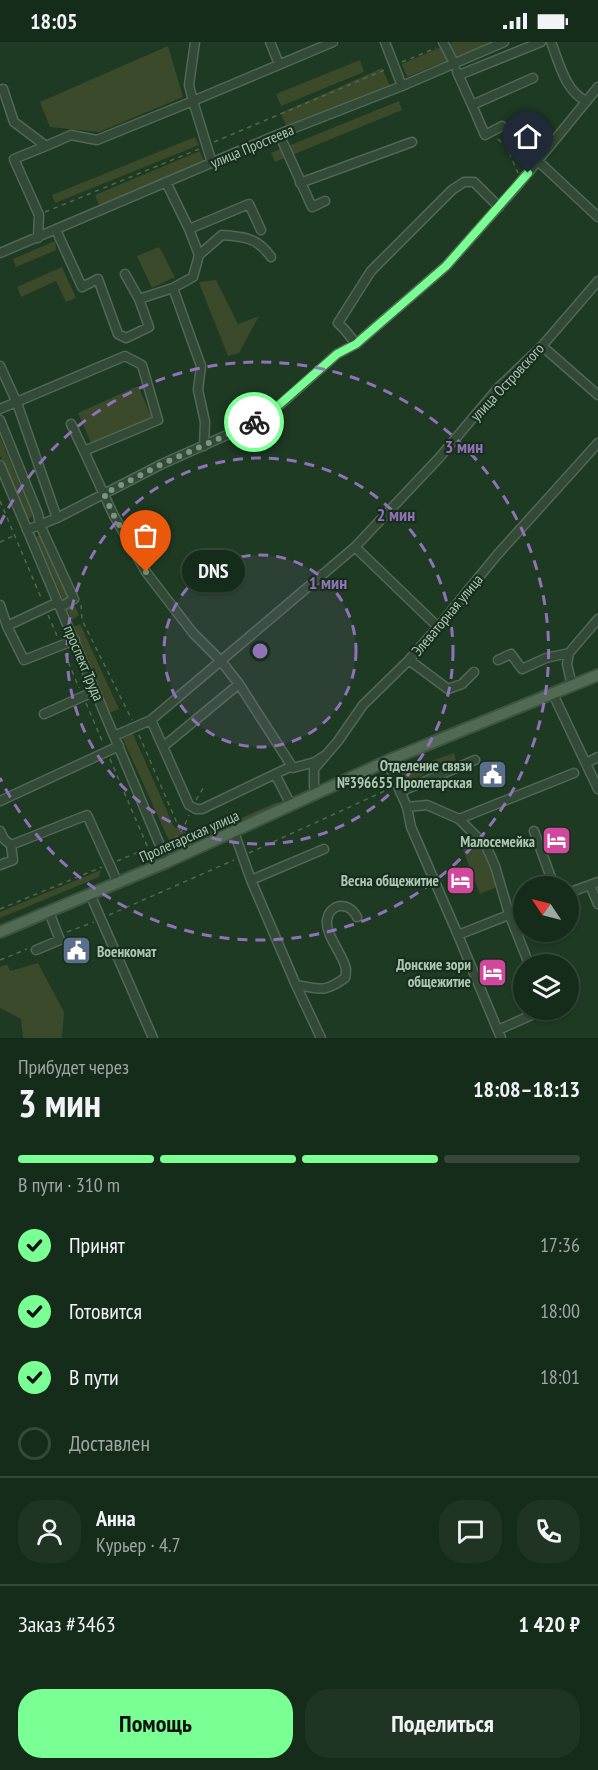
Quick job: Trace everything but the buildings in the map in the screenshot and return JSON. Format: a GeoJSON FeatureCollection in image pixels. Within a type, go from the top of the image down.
{"type":"FeatureCollection","features":[{"type":"Feature","properties":{"kind":"main road","name":"Пролетарская улица"},"geometry":{"type":"LineString","coordinates":[[0,932],[167,862],[387,761],[598,675]]}},
{"type":"Feature","properties":{"kind":"street"},"geometry":{"type":"LineString","coordinates":[[195,42],[189,85],[212,163]]}},
{"type":"Feature","properties":{"kind":"street"},"geometry":{"type":"LineString","coordinates":[[270,42],[279,64]]}},
{"type":"Feature","properties":{"kind":"street"},"geometry":{"type":"LineString","coordinates":[[385,42],[402,86]]}},
{"type":"Feature","properties":{"kind":"street","name":"улица Простеева"},"geometry":{"type":"LineString","coordinates":[[0,253],[279,134],[452,66],[504,42]]}},
{"type":"Feature","properties":{"kind":"street"},"geometry":{"type":"LineString","coordinates":[[459,75],[541,42]]}},
{"type":"Feature","properties":{"kind":"street"},"geometry":{"type":"LineString","coordinates":[[551,42],[571,90],[586,101]]}},
{"type":"Feature","properties":{"kind":"street"},"geometry":{"type":"LineString","coordinates":[[38,238],[39,215],[14,159],[71,135],[97,140],[326,43]]}},
{"type":"Feature","properties":{"kind":"street"},"geometry":{"type":"LineString","coordinates":[[444,43],[452,66],[459,75],[485,135],[502,126]]}},
{"type":"Feature","properties":{"kind":"street"},"geometry":{"type":"LineString","coordinates":[[472,105],[533,78]]}},
{"type":"Feature","properties":{"kind":"street"},"geometry":{"type":"LineString","coordinates":[[27,530],[57,518],[162,464],[247,426],[280,404],[337,354],[356,344],[446,266],[499,207],[598,87]]}},
{"type":"Feature","properties":{"kind":"street"},"geometry":{"type":"LineString","coordinates":[[0,90],[3,88],[14,122],[45,146]]}},
{"type":"Feature","properties":{"kind":"street"},"geometry":{"type":"LineString","coordinates":[[279,134],[312,207],[325,201]]}},
{"type":"Feature","properties":{"kind":"street"},"geometry":{"type":"LineString","coordinates":[[300,183],[412,142]]}},
{"type":"Feature","properties":{"kind":"street"},"geometry":{"type":"LineString","coordinates":[[538,161],[598,217]]}},
{"type":"Feature","properties":{"kind":"street"},"geometry":{"type":"LineString","coordinates":[[166,182],[199,255]]}},
{"type":"Feature","properties":{"kind":"street"},"geometry":{"type":"LineString","coordinates":[[356,344],[338,323],[371,271],[452,190],[464,182],[474,182],[499,207]]}},
{"type":"Feature","properties":{"kind":"street"},"geometry":{"type":"LineString","coordinates":[[189,229],[249,204],[261,230]]}},
{"type":"Feature","properties":{"kind":"street"},"geometry":{"type":"LineString","coordinates":[[56,230],[82,287],[98,279],[118,334],[126,338],[149,327],[139,299],[125,274]]}},
{"type":"Feature","properties":{"kind":"street"},"geometry":{"type":"LineString","coordinates":[[139,299],[173,288],[193,277],[199,255],[222,235],[246,237],[257,242],[271,257]]}},
{"type":"Feature","properties":{"kind":"street","name":"улица Островского"},"geometry":{"type":"LineString","coordinates":[[114,735],[151,720],[355,547],[439,458],[498,388],[542,346],[598,281]]}},
{"type":"Feature","properties":{"kind":"street"},"geometry":{"type":"LineString","coordinates":[[173,288],[201,366],[198,390],[204,422],[204,446]]}},
{"type":"Feature","properties":{"kind":"street"},"geometry":{"type":"LineString","coordinates":[[542,346],[598,395]]}},
{"type":"Feature","properties":{"kind":"street"},"geometry":{"type":"LineString","coordinates":[[0,409],[126,356],[142,365],[158,420],[84,451]]}},
{"type":"Feature","properties":{"kind":"street"},"geometry":{"type":"LineString","coordinates":[[0,366],[17,403],[57,518]]}},
{"type":"Feature","properties":{"kind":"street"},"geometry":{"type":"LineString","coordinates":[[0,420],[38,514],[40,525],[74,599],[7,626]]}},
{"type":"Feature","properties":{"kind":"street"},"geometry":{"type":"LineString","coordinates":[[71,424],[113,514],[146,572],[193,633],[239,684],[292,766]]}},
{"type":"Feature","properties":{"kind":"street","name":"Элеваторная улица"},"geometry":{"type":"LineString","coordinates":[[317,794],[314,786],[314,769],[338,741],[363,705],[409,660],[497,555],[598,442]]}},
{"type":"Feature","properties":{"kind":"street","name":"проспект Труда"},"geometry":{"type":"LineString","coordinates":[[0,465],[167,862]]}},
{"type":"Feature","properties":{"kind":"street"},"geometry":{"type":"LineString","coordinates":[[355,547],[438,627]]}},
{"type":"Feature","properties":{"kind":"street"},"geometry":{"type":"LineString","coordinates":[[0,605],[7,626],[24,660],[75,640]]}},
{"type":"Feature","properties":{"kind":"street"},"geometry":{"type":"LineString","coordinates":[[572,686],[567,664],[569,653],[598,619]]}},
{"type":"Feature","properties":{"kind":"street"},"geometry":{"type":"LineString","coordinates":[[498,660],[511,654],[522,669],[546,658],[569,653]]}},
{"type":"Feature","properties":{"kind":"street"},"geometry":{"type":"LineString","coordinates":[[409,660],[448,689],[462,684],[474,672]]}},
{"type":"Feature","properties":{"kind":"street"},"geometry":{"type":"LineString","coordinates":[[164,747],[239,684]]}},
{"type":"Feature","properties":{"kind":"street"},"geometry":{"type":"LineString","coordinates":[[44,714],[95,691]]}},
{"type":"Feature","properties":{"kind":"street"},"geometry":{"type":"LineString","coordinates":[[553,694],[586,763],[595,774],[598,789]]}},
{"type":"Feature","properties":{"kind":"street"},"geometry":{"type":"LineString","coordinates":[[151,720],[189,805],[196,809],[202,809],[292,766],[293,768],[315,762],[324,756]]}},
{"type":"Feature","properties":{"kind":"street"},"geometry":{"type":"LineString","coordinates":[[0,801],[119,746]]}},
{"type":"Feature","properties":{"kind":"street"},"geometry":{"type":"LineString","coordinates":[[586,763],[598,757]]}},
{"type":"Feature","properties":{"kind":"street"},"geometry":{"type":"LineString","coordinates":[[399,788],[475,760]]}},
{"type":"Feature","properties":{"kind":"street"},"geometry":{"type":"LineString","coordinates":[[387,761],[407,807],[411,827],[499,1034],[525,1020]]}},
{"type":"Feature","properties":{"kind":"street"},"geometry":{"type":"LineString","coordinates":[[459,819],[574,773]]}},
{"type":"Feature","properties":{"kind":"street"},"geometry":{"type":"LineString","coordinates":[[275,774],[291,806]]}},
{"type":"Feature","properties":{"kind":"street"},"geometry":{"type":"LineString","coordinates":[[407,807],[427,805],[459,819],[486,846],[525,954]]}},
{"type":"Feature","properties":{"kind":"street"},"geometry":{"type":"LineString","coordinates":[[11,845],[87,815],[117,883]]}},
{"type":"Feature","properties":{"kind":"street"},"geometry":{"type":"LineString","coordinates":[[0,831],[11,845],[14,860],[0,865]]}},
{"type":"Feature","properties":{"kind":"street"},"geometry":{"type":"LineString","coordinates":[[534,831],[550,876]]}},
{"type":"Feature","properties":{"kind":"street"},"geometry":{"type":"LineString","coordinates":[[234,832],[251,880],[321,1038]]}},
{"type":"Feature","properties":{"kind":"street"},"geometry":{"type":"LineString","coordinates":[[251,880],[324,849]]}},
{"type":"Feature","properties":{"kind":"street"},"geometry":{"type":"LineString","coordinates":[[579,889],[594,883],[598,903]]}},
{"type":"Feature","properties":{"kind":"street"},"geometry":{"type":"LineString","coordinates":[[90,894],[153,1038]]}},
{"type":"Feature","properties":{"kind":"street"},"geometry":{"type":"LineString","coordinates":[[296,985],[321,989],[332,987],[345,978],[346,969],[328,929],[327,921],[331,911],[339,906],[347,906],[357,917]]}},
{"type":"Feature","properties":{"kind":"street"},"geometry":{"type":"LineString","coordinates":[[34,948],[60,940],[49,912]]}},
{"type":"Feature","properties":{"kind":"street"},"geometry":{"type":"LineString","coordinates":[[458,935],[513,913]]}},
{"type":"Feature","properties":{"kind":"path"},"geometry":{"type":"LineString","coordinates":[[39,215],[444,43]]}},
{"type":"Feature","properties":{"kind":"path"},"geometry":{"type":"LineString","coordinates":[[0,542],[15,536]]}},
{"type":"Feature","properties":{"kind":"path"},"geometry":{"type":"LineString","coordinates":[[81,598],[82,620],[136,726],[185,843]]}},
{"type":"Feature","properties":{"kind":"path"},"geometry":{"type":"LineString","coordinates":[[104,918],[399,788]]}},
{"type":"Feature","properties":{"kind":"path"},"geometry":{"type":"LineString","coordinates":[[0,909],[148,848]]}},
{"type":"Feature","properties":{"kind":"path"},"geometry":{"type":"LineString","coordinates":[[63,934],[94,922]]}},
{"type":"Feature","properties":{"kind":"path"},"geometry":{"type":"LineString","coordinates":[[0,960],[34,948]]}},
{"type":"Feature","properties":{"kind":"green space"},"geometry":{"type":"Polygon","coordinates":[[[453,42],[492,42],[407,77],[402,64],[453,42]]]}},
{"type":"Feature","properties":{"kind":"green space"},"geometry":{"type":"Polygon","coordinates":[[[168,46],[183,97],[99,132],[50,127],[40,102],[168,46]]]}},
{"type":"Feature","properties":{"kind":"green space"},"geometry":{"type":"Polygon","coordinates":[[[360,60],[364,72],[281,106],[276,94],[360,60]]]}},
{"type":"Feature","properties":{"kind":"green space"},"geometry":{"type":"Polygon","coordinates":[[[382,68],[390,86],[288,131],[281,113],[382,68]]]}},
{"type":"Feature","properties":{"kind":"green space"},"geometry":{"type":"Polygon","coordinates":[[[399,101],[402,110],[275,162],[271,153],[399,101]]]}},
{"type":"Feature","properties":{"kind":"green space"},"geometry":{"type":"Polygon","coordinates":[[[195,137],[199,145],[55,203],[52,195],[195,137]]]}},
{"type":"Feature","properties":{"kind":"green space"},"geometry":{"type":"Polygon","coordinates":[[[200,151],[204,161],[100,207],[95,195],[200,151]]]}},
{"type":"Feature","properties":{"kind":"green space"},"geometry":{"type":"Polygon","coordinates":[[[55,241],[56,250],[16,267],[13,259],[55,241]]]}},
{"type":"Feature","properties":{"kind":"green space"},"geometry":{"type":"Polygon","coordinates":[[[159,247],[175,277],[152,288],[137,256],[159,247]]]}},
{"type":"Feature","properties":{"kind":"green space"},"geometry":{"type":"Polygon","coordinates":[[[62,267],[76,298],[66,302],[56,281],[21,297],[17,287],[62,267]]]}},
{"type":"Feature","properties":{"kind":"green space"},"geometry":{"type":"Polygon","coordinates":[[[216,280],[238,324],[259,316],[239,353],[228,356],[199,282],[216,280]]]}},
{"type":"Feature","properties":{"kind":"green space"},"geometry":{"type":"Polygon","coordinates":[[[138,386],[154,422],[94,450],[78,413],[138,386]]]}},
{"type":"Feature","properties":{"kind":"green space"},"geometry":{"type":"Polygon","coordinates":[[[0,437],[33,516],[27,520],[0,455],[0,437]]]}},
{"type":"Feature","properties":{"kind":"green space"},"geometry":{"type":"Polygon","coordinates":[[[42,533],[79,615],[72,620],[36,537],[42,533]]]}},
{"type":"Feature","properties":{"kind":"green space"},"geometry":{"type":"Polygon","coordinates":[[[80,624],[119,709],[109,713],[71,628],[80,624]]]}},
{"type":"Feature","properties":{"kind":"green space"},"geometry":{"type":"Polygon","coordinates":[[[129,725],[174,827],[196,837],[278,802],[281,807],[174,852],[119,730],[129,725]]]}},
{"type":"Feature","properties":{"kind":"green space"},"geometry":{"type":"Polygon","coordinates":[[[454,753],[456,760],[405,783],[399,772],[454,753]]]}},
{"type":"Feature","properties":{"kind":"green space"},"geometry":{"type":"Polygon","coordinates":[[[487,840],[504,884],[480,894],[463,850],[487,840]]]}},
{"type":"Feature","properties":{"kind":"green space"},"geometry":{"type":"Polygon","coordinates":[[[101,870],[99,877],[0,918],[0,912],[101,870]]]}},
{"type":"Feature","properties":{"kind":"green space"},"geometry":{"type":"Polygon","coordinates":[[[38,963],[64,1012],[62,1038],[23,1038],[21,1019],[0,1008],[0,967],[7,964],[10,971],[38,963]]]}},
{"type":"Feature","properties":{"kind":"way so far"},"geometry":{"type":"LineString","coordinates":[[146,572],[104,494],[162,464],[254,422]]}},
{"type":"Feature","properties":{"kind":"place","name":"DNS"},"geometry":{"type":"Point","coordinates":[146,572]}},
{"type":"Feature","properties":{"kind":"place","name":"Отделение связи №396655 Пролетарская"},"geometry":{"type":"Point","coordinates":[493,774]}},
{"type":"Feature","properties":{"kind":"place","name":"Малосемейка"},"geometry":{"type":"Point","coordinates":[556,841]}},
{"type":"Feature","properties":{"kind":"place","name":"Весна общежитие"},"geometry":{"type":"Point","coordinates":[460,880]}},
{"type":"Feature","properties":{"kind":"place","name":"Военкомат"},"geometry":{"type":"Point","coordinates":[76,951]}},
{"type":"Feature","properties":{"kind":"place","name":"Донские зори общежитие"},"geometry":{"type":"Point","coordinates":[492,973]}},
{"type":"Feature","properties":{"kind":"route"},"geometry":{"type":"LineString","coordinates":[[254,422],[280,404],[337,354],[356,344],[446,266],[528,173]]}}]}
